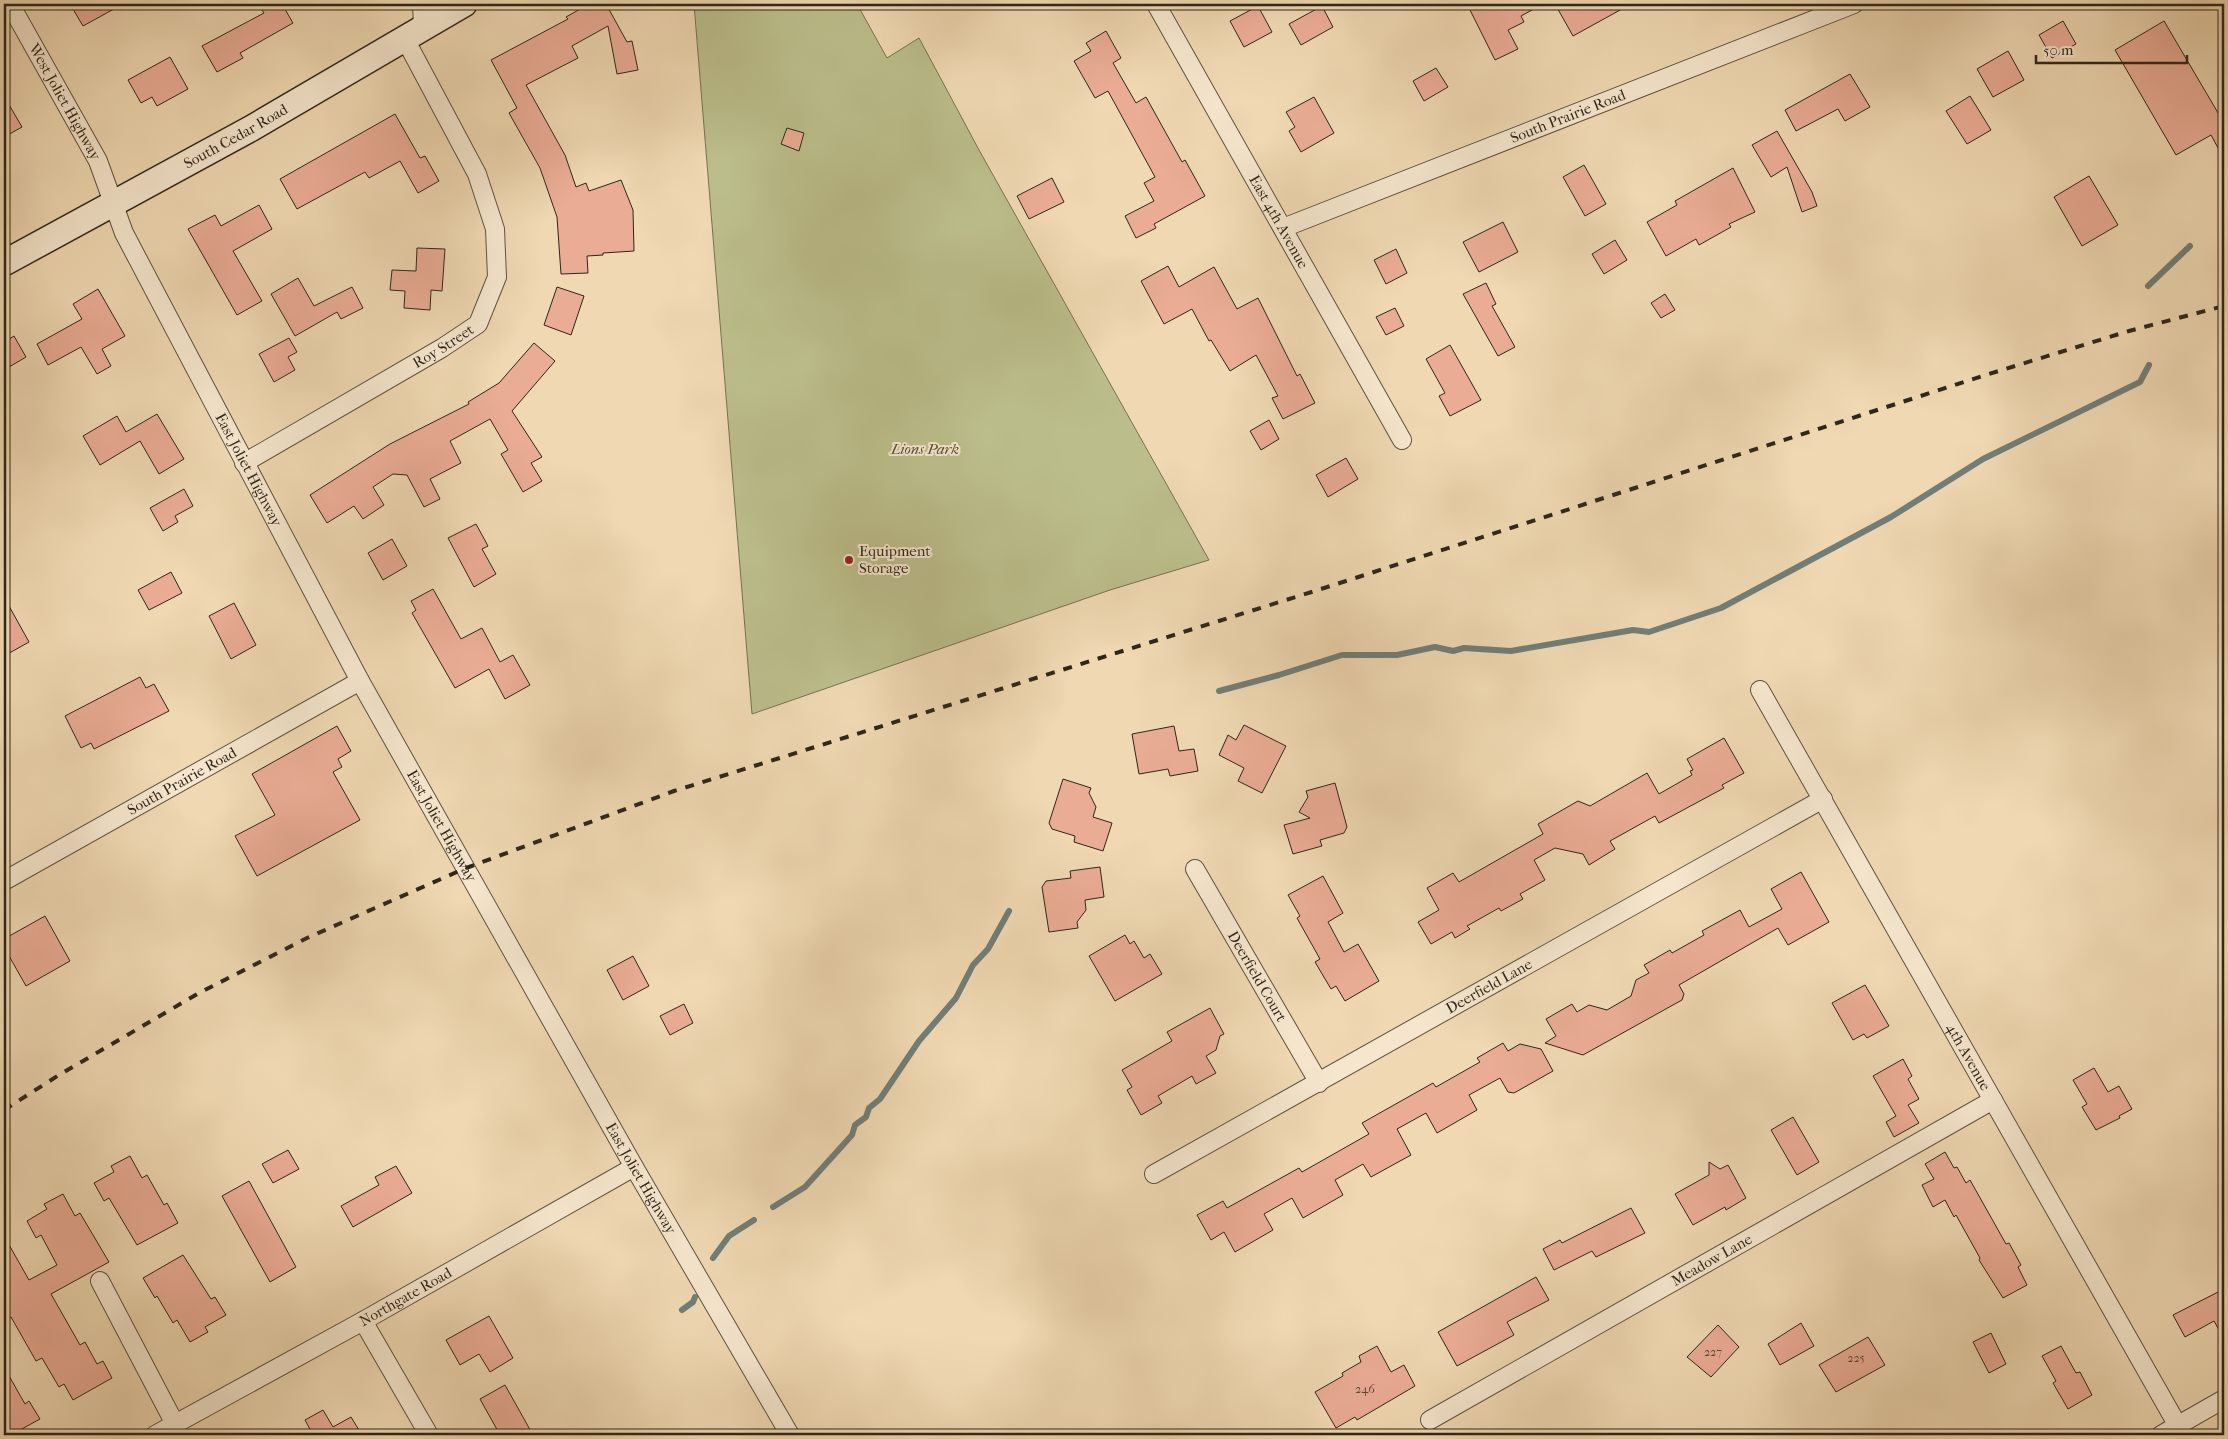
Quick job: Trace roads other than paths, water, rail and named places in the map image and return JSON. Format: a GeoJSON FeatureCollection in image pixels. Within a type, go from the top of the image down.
{"type":"FeatureCollection","features":[{"type":"Feature","properties":{"kind":"main road","name":"South Cedar Road"},"geometry":{"type":"LineString","coordinates":[[4,263],[113,205],[417,23],[464,4]]}},
{"type":"Feature","properties":{"kind":"street","name":"West Joliet Highway"},"geometry":{"type":"LineString","coordinates":[[10,4],[98,161],[113,205]]}},
{"type":"Feature","properties":{"kind":"street","name":"East 4th Avenue"},"geometry":{"type":"LineString","coordinates":[[1156,4],[1402,440]]}},
{"type":"Feature","properties":{"kind":"street","name":"South Prairie Road"},"geometry":{"type":"LineString","coordinates":[[1284,228],[1854,4]]}},
{"type":"Feature","properties":{"kind":"street","name":"Roy Street"},"geometry":{"type":"LineString","coordinates":[[244,463],[442,348],[478,324],[497,277],[496,229],[477,174],[417,23]]}},
{"type":"Feature","properties":{"kind":"street","name":"East Joliet Highway"},"geometry":{"type":"LineString","coordinates":[[113,205],[124,233],[360,681],[634,1167],[790,1435]]}},
{"type":"Feature","properties":{"kind":"street","name":"South Prairie Road"},"geometry":{"type":"LineString","coordinates":[[4,882],[360,681]]}},
{"type":"Feature","properties":{"kind":"street","name":"4th Avenue"},"geometry":{"type":"LineString","coordinates":[[1760,690],[2178,1426]]}},
{"type":"Feature","properties":{"kind":"street","name":"Deerfield Lane"},"geometry":{"type":"LineString","coordinates":[[1154,1174],[1823,799]]}},
{"type":"Feature","properties":{"kind":"street","name":"Deerfield Court"},"geometry":{"type":"LineString","coordinates":[[1195,869],[1318,1083]]}},
{"type":"Feature","properties":{"kind":"street","name":"Meadow Lane"},"geometry":{"type":"LineString","coordinates":[[1430,1420],[1993,1100]]}},
{"type":"Feature","properties":{"kind":"street","name":"Northgate Road"},"geometry":{"type":"LineString","coordinates":[[155,1435],[363,1321],[634,1167]]}},
{"type":"Feature","properties":{"kind":"street"},"geometry":{"type":"LineString","coordinates":[[100,1281],[175,1424]]}},
{"type":"Feature","properties":{"kind":"street"},"geometry":{"type":"LineString","coordinates":[[363,1321],[428,1435]]}},
{"type":"Feature","properties":{"kind":"street"},"geometry":{"type":"LineString","coordinates":[[2161,1435],[2224,1399]]}},
{"type":"Feature","properties":{"kind":"waterway"},"geometry":{"type":"LineString","coordinates":[[2148,286],[2190,246]]}},
{"type":"Feature","properties":{"kind":"waterway"},"geometry":{"type":"LineString","coordinates":[[1219,691],[1342,655],[1397,655],[1435,647],[1453,651],[1464,648],[1511,651],[1633,630],[1649,632],[1721,608],[1891,517],[1983,459],[2140,382],[2149,365]]}},
{"type":"Feature","properties":{"kind":"waterway"},"geometry":{"type":"LineString","coordinates":[[773,1207],[805,1187],[852,1135],[855,1125],[866,1117],[869,1108],[880,1099],[919,1041],[956,998],[973,965],[988,949],[1009,911]]}},
{"type":"Feature","properties":{"kind":"waterway"},"geometry":{"type":"LineString","coordinates":[[713,1258],[729,1236],[754,1220]]}},
{"type":"Feature","properties":{"kind":"waterway"},"geometry":{"type":"LineString","coordinates":[[682,1310],[693,1302],[695,1297]]}},
{"type":"Feature","properties":{"kind":"railway"},"geometry":{"type":"LineString","coordinates":[[4,1110],[59,1075],[199,993],[307,938],[466,868],[674,791],[1318,590],[1989,374],[2129,331],[2224,306]]}},
{"type":"Feature","properties":{"kind":"place","name":"Equipment Storage"},"geometry":{"type":"Point","coordinates":[849,560]}},
{"type":"Feature","properties":{"kind":"park label","name":"Lions Park"},"geometry":{"type":"Point","coordinates":[925,449]}}]}
